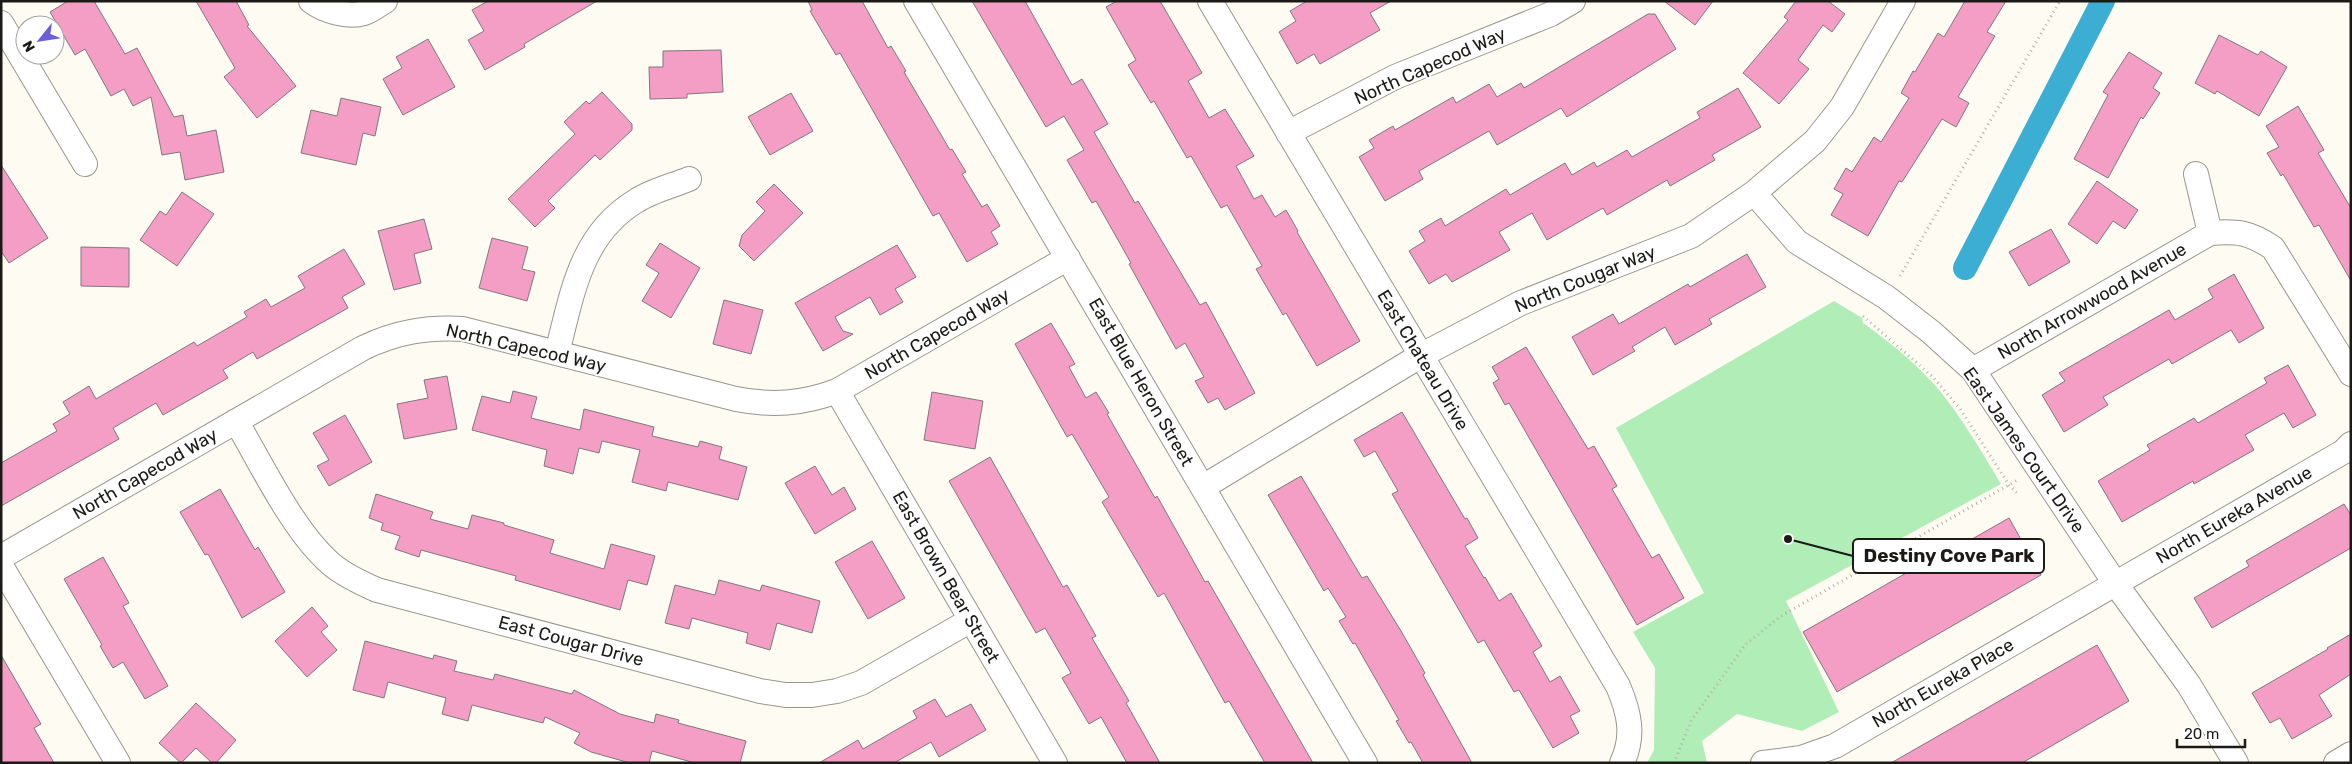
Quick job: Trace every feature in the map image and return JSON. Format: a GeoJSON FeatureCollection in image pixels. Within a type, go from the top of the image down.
{"type":"FeatureCollection","features":[{"type":"Feature","properties":{"kind":"street"},"geometry":{"type":"LineString","coordinates":[[318,6],[338,13],[363,13],[385,1]]}},
{"type":"Feature","properties":{"kind":"street","name":"East Blue Heron Street"},"geometry":{"type":"LineString","coordinates":[[916,1],[1366,763]]}},
{"type":"Feature","properties":{"kind":"street","name":"East Chateau Drive"},"geometry":{"type":"LineString","coordinates":[[1210,1],[1618,686],[1630,721],[1630,738],[1622,763]]}},
{"type":"Feature","properties":{"kind":"street","name":"North Capecod Way"},"geometry":{"type":"LineString","coordinates":[[1288,133],[1396,77],[1551,14],[1573,1]]}},
{"type":"Feature","properties":{"kind":"street","name":"North Cougar Way"},"geometry":{"type":"LineString","coordinates":[[1202,487],[1420,356],[1521,303],[1692,236],[1754,192],[1815,141],[1842,107],[1902,1]]}},
{"type":"Feature","properties":{"kind":"street"},"geometry":{"type":"LineString","coordinates":[[1,23],[85,164]]}},
{"type":"Feature","properties":{"kind":"street"},"geometry":{"type":"LineString","coordinates":[[2196,174],[2210,233]]}},
{"type":"Feature","properties":{"kind":"street"},"geometry":{"type":"LineString","coordinates":[[557,353],[576,281],[585,257],[598,235],[616,216],[637,200],[689,179]]}},
{"type":"Feature","properties":{"kind":"street","name":"East James Court Drive"},"geometry":{"type":"LineString","coordinates":[[1754,192],[1797,242],[1886,297],[1931,332],[1973,370],[2115,583],[2189,685],[2236,763]]}},
{"type":"Feature","properties":{"kind":"street","name":"North Arrowwood Avenue"},"geometry":{"type":"LineString","coordinates":[[1973,370],[2210,233],[2237,231],[2255,236],[2273,248],[2351,374]]}},
{"type":"Feature","properties":{"kind":"street","name":"North Capecod Way"},"geometry":{"type":"LineString","coordinates":[[1,558],[363,348],[387,337],[411,330],[437,327],[463,329],[736,400],[762,404],[787,404],[812,400],[837,391],[1068,258]]}},
{"type":"Feature","properties":{"kind":"street","name":"East Brown Bear Street"},"geometry":{"type":"LineString","coordinates":[[837,391],[1055,763]]}},
{"type":"Feature","properties":{"kind":"street","name":"East Cougar Drive"},"geometry":{"type":"LineString","coordinates":[[236,421],[297,525],[312,546],[331,564],[353,579],[377,590],[760,691],[786,695],[820,694],[837,691],[861,683],[971,620]]}},
{"type":"Feature","properties":{"kind":"street","name":"North Eureka Avenue"},"geometry":{"type":"LineString","coordinates":[[2115,583],[2343,452],[2351,444]]}},
{"type":"Feature","properties":{"kind":"street"},"geometry":{"type":"LineString","coordinates":[[1,566],[118,763]]}},
{"type":"Feature","properties":{"kind":"street","name":"North Eureka Place"},"geometry":{"type":"LineString","coordinates":[[1763,763],[1801,758],[1835,746],[2115,583]]}},
{"type":"Feature","properties":{"kind":"street"},"geometry":{"type":"LineString","coordinates":[[2336,763],[2351,754]]}},
{"type":"Feature","properties":{"kind":"path"},"geometry":{"type":"LineString","coordinates":[[1900,276],[2060,1]]}},
{"type":"Feature","properties":{"kind":"path"},"geometry":{"type":"LineString","coordinates":[[1863,316],[1933,376],[1961,410],[2009,485],[2018,494]]}},
{"type":"Feature","properties":{"kind":"path"},"geometry":{"type":"LineString","coordinates":[[1674,763],[1691,721],[1745,645],[1781,616],[2019,479]]}},
{"type":"Feature","properties":{"kind":"green space"},"geometry":{"type":"Polygon","coordinates":[[[1834,301],[1862,318],[1863,323],[1884,338],[1932,381],[1964,425],[2001,484],[1786,601],[1839,712],[1802,731],[1737,714],[1702,741],[1707,763],[1647,763],[1654,750],[1655,668],[1633,632],[1704,593],[1616,428],[1834,301]]]}},
{"type":"Feature","properties":{"kind":"building"},"geometry":{"type":"Polygon","coordinates":[[[68,1],[94,1],[125,54],[137,48],[174,117],[183,115],[187,136],[216,130],[224,172],[185,180],[180,152],[162,155],[151,97],[133,106],[124,89],[111,96],[85,49],[75,55],[65,38],[65,15],[52,15],[50,12],[68,1]]]}},
{"type":"Feature","properties":{"kind":"building"},"geometry":{"type":"Polygon","coordinates":[[[196,1],[236,1],[249,25],[247,26],[296,86],[257,118],[224,77],[235,68],[196,1]]]}},
{"type":"Feature","properties":{"kind":"building"},"geometry":{"type":"Polygon","coordinates":[[[488,1],[597,1],[524,44],[525,47],[485,70],[468,40],[484,31],[472,10],[488,1]]]}},
{"type":"Feature","properties":{"kind":"building"},"geometry":{"type":"Polygon","coordinates":[[[808,1],[862,1],[888,48],[891,46],[906,71],[904,72],[950,150],[952,149],[966,172],[962,174],[982,207],[987,204],[1000,226],[991,232],[998,244],[967,262],[939,213],[933,216],[840,53],[836,55],[810,11],[812,10],[808,1]]]}},
{"type":"Feature","properties":{"kind":"building"},"geometry":{"type":"Polygon","coordinates":[[[972,1],[1025,1],[1072,85],[1082,79],[1108,124],[1094,132],[1135,203],[1138,201],[1200,305],[1206,302],[1255,393],[1225,410],[1218,398],[1208,403],[1195,381],[1204,377],[1185,343],[1176,349],[1096,201],[1092,203],[1067,160],[1084,150],[1064,116],[1046,127],[972,1]]]}},
{"type":"Feature","properties":{"kind":"building"},"geometry":{"type":"Polygon","coordinates":[[[1117,1],[1160,1],[1202,73],[1188,81],[1209,118],[1225,109],[1254,156],[1236,166],[1254,199],[1262,195],[1275,217],[1286,210],[1360,341],[1317,366],[1286,313],[1283,315],[1256,269],[1262,266],[1227,205],[1221,208],[1191,156],[1187,158],[1154,101],[1151,103],[1128,65],[1136,60],[1106,7],[1117,1]]]}},
{"type":"Feature","properties":{"kind":"building"},"geometry":{"type":"Polygon","coordinates":[[[1307,1],[1391,1],[1370,13],[1380,30],[1320,64],[1314,54],[1297,64],[1279,32],[1296,21],[1290,11],[1307,1]]]}},
{"type":"Feature","properties":{"kind":"building"},"geometry":{"type":"Polygon","coordinates":[[[1664,1],[1713,1],[1695,25],[1664,1]]]}},
{"type":"Feature","properties":{"kind":"building"},"geometry":{"type":"Polygon","coordinates":[[[1796,1],[1828,1],[1845,14],[1832,32],[1823,25],[1798,60],[1809,69],[1779,104],[1743,73],[1788,20],[1784,17],[1796,1]]]}},
{"type":"Feature","properties":{"kind":"building"},"geometry":{"type":"Polygon","coordinates":[[[1965,1],[2006,1],[1987,32],[1995,36],[1958,97],[1969,103],[1956,127],[1942,119],[1902,182],[1899,181],[1868,236],[1831,215],[1843,194],[1834,189],[1846,168],[1852,172],[1874,137],[1881,142],[1909,98],[1901,93],[1913,71],[1915,72],[1938,33],[1944,37],[1965,1]]]}},
{"type":"Feature","properties":{"kind":"building"},"geometry":{"type":"Polygon","coordinates":[[[1648,14],[1655,14],[1676,49],[1567,117],[1561,108],[1497,145],[1489,131],[1419,171],[1423,179],[1385,201],[1359,157],[1374,148],[1369,140],[1393,126],[1395,130],[1453,97],[1456,103],[1489,84],[1497,97],[1521,83],[1524,88],[1648,14]]]}},
{"type":"Feature","properties":{"kind":"building"},"geometry":{"type":"Polygon","coordinates":[[[2219,35],[2258,55],[2261,51],[2287,67],[2259,116],[2217,91],[2215,94],[2195,83],[2219,35]]]}},
{"type":"Feature","properties":{"kind":"building"},"geometry":{"type":"Polygon","coordinates":[[[428,39],[455,87],[403,115],[383,79],[402,68],[396,57],[428,39]]]}},
{"type":"Feature","properties":{"kind":"building"},"geometry":{"type":"Polygon","coordinates":[[[721,50],[723,92],[687,94],[687,98],[650,99],[649,67],[663,67],[663,51],[721,50]]]}},
{"type":"Feature","properties":{"kind":"building"},"geometry":{"type":"Polygon","coordinates":[[[2129,52],[2162,73],[2153,88],[2160,93],[2143,119],[2141,117],[2108,178],[2074,159],[2108,95],[2103,92],[2129,52]]]}},
{"type":"Feature","properties":{"kind":"building"},"geometry":{"type":"Polygon","coordinates":[[[1738,88],[1761,127],[1712,155],[1715,160],[1670,186],[1667,180],[1607,215],[1603,208],[1547,240],[1532,213],[1499,232],[1510,250],[1452,282],[1446,274],[1429,284],[1409,251],[1425,241],[1419,231],[1441,218],[1445,226],[1506,189],[1510,195],[1565,163],[1572,175],[1594,162],[1597,167],[1627,150],[1632,157],[1700,118],[1697,112],[1738,88]]]}},
{"type":"Feature","properties":{"kind":"building"},"geometry":{"type":"Polygon","coordinates":[[[602,92],[632,124],[632,130],[600,160],[595,155],[548,201],[555,208],[535,227],[508,199],[575,134],[564,122],[586,101],[589,104],[602,92]]]}},
{"type":"Feature","properties":{"kind":"building"},"geometry":{"type":"Polygon","coordinates":[[[791,93],[813,131],[770,155],[748,117],[791,93]]]}},
{"type":"Feature","properties":{"kind":"building"},"geometry":{"type":"Polygon","coordinates":[[[341,98],[381,107],[375,136],[363,133],[356,165],[301,153],[311,110],[337,116],[341,98]]]}},
{"type":"Feature","properties":{"kind":"building"},"geometry":{"type":"Polygon","coordinates":[[[2298,106],[2324,150],[2318,153],[2351,208],[2351,281],[2319,225],[2314,227],[2283,174],[2281,176],[2267,153],[2279,147],[2266,126],[2298,106]]]}},
{"type":"Feature","properties":{"kind":"building"},"geometry":{"type":"Polygon","coordinates":[[[1,165],[48,238],[9,263],[1,251],[1,165]]]}},
{"type":"Feature","properties":{"kind":"building"},"geometry":{"type":"Polygon","coordinates":[[[2097,181],[2138,210],[2125,229],[2113,221],[2097,244],[2068,224],[2097,181]]]}},
{"type":"Feature","properties":{"kind":"building"},"geometry":{"type":"Polygon","coordinates":[[[774,184],[803,213],[754,261],[739,246],[742,235],[765,211],[756,202],[774,184]]]}},
{"type":"Feature","properties":{"kind":"building"},"geometry":{"type":"Polygon","coordinates":[[[182,192],[214,214],[177,266],[140,240],[160,211],[166,215],[182,192]]]}},
{"type":"Feature","properties":{"kind":"building"},"geometry":{"type":"Polygon","coordinates":[[[424,219],[432,249],[414,254],[421,283],[394,290],[378,231],[424,219]]]}},
{"type":"Feature","properties":{"kind":"building"},"geometry":{"type":"Polygon","coordinates":[[[2051,229],[2070,262],[2029,286],[2009,252],[2051,229]]]}},
{"type":"Feature","properties":{"kind":"building"},"geometry":{"type":"Polygon","coordinates":[[[492,238],[528,247],[522,269],[535,272],[527,301],[479,288],[492,238]]]}},
{"type":"Feature","properties":{"kind":"building"},"geometry":{"type":"Polygon","coordinates":[[[660,243],[700,268],[671,318],[642,301],[659,273],[646,265],[660,243]]]}},
{"type":"Feature","properties":{"kind":"building"},"geometry":{"type":"Polygon","coordinates":[[[897,245],[916,277],[895,289],[903,302],[880,315],[870,297],[835,317],[843,331],[853,334],[823,351],[795,303],[897,245]]]}},
{"type":"Feature","properties":{"kind":"building"},"geometry":{"type":"Polygon","coordinates":[[[81,247],[129,248],[129,287],[81,286],[81,247]]]}},
{"type":"Feature","properties":{"kind":"building"},"geometry":{"type":"Polygon","coordinates":[[[344,249],[365,284],[342,297],[348,308],[257,359],[253,352],[223,370],[228,378],[163,415],[156,403],[113,428],[119,439],[1,506],[1,463],[57,431],[53,424],[70,414],[63,402],[89,386],[96,399],[194,342],[197,346],[247,317],[244,312],[266,299],[271,307],[305,288],[298,276],[344,249]]]}},
{"type":"Feature","properties":{"kind":"building"},"geometry":{"type":"Polygon","coordinates":[[[1747,254],[1766,287],[1709,319],[1712,324],[1675,345],[1665,327],[1632,347],[1635,351],[1593,375],[1572,337],[1613,314],[1619,324],[1688,284],[1690,287],[1747,254]]]}},
{"type":"Feature","properties":{"kind":"building"},"geometry":{"type":"Polygon","coordinates":[[[2234,274],[2264,328],[2239,343],[2231,330],[2172,364],[2169,359],[2103,397],[2108,405],[2064,432],[2042,395],[2065,381],[2059,373],[2169,310],[2175,320],[2213,298],[2208,289],[2234,274]]]}},
{"type":"Feature","properties":{"kind":"building"},"geometry":{"type":"Polygon","coordinates":[[[724,300],[763,310],[751,354],[713,344],[724,300]]]}},
{"type":"Feature","properties":{"kind":"building"},"geometry":{"type":"Polygon","coordinates":[[[1051,323],[1075,364],[1069,367],[1086,398],[1096,392],[1155,498],[1157,496],[1205,582],[1208,581],[1313,763],[1265,763],[1229,701],[1225,703],[1164,593],[1158,597],[1102,502],[1109,497],[1072,434],[1067,437],[1015,344],[1051,323]]]}},
{"type":"Feature","properties":{"kind":"building"},"geometry":{"type":"Polygon","coordinates":[[[1526,347],[1588,449],[1594,446],[1617,486],[1612,489],[1652,558],[1659,554],[1684,598],[1637,625],[1509,403],[1505,405],[1493,383],[1499,379],[1492,367],[1526,347]]]}},
{"type":"Feature","properties":{"kind":"building"},"geometry":{"type":"Polygon","coordinates":[[[2288,365],[2316,415],[2293,428],[2284,413],[2245,435],[2254,450],[2194,484],[2193,481],[2122,522],[2098,481],[2150,450],[2147,445],[2194,418],[2198,423],[2267,383],[2264,378],[2288,365]]]}},
{"type":"Feature","properties":{"kind":"building"},"geometry":{"type":"Polygon","coordinates":[[[447,376],[457,429],[404,439],[397,404],[428,398],[424,380],[447,376]]]}},
{"type":"Feature","properties":{"kind":"building"},"geometry":{"type":"Polygon","coordinates":[[[513,391],[537,397],[531,418],[580,430],[584,409],[654,427],[652,436],[698,447],[700,441],[722,447],[719,459],[747,467],[738,500],[668,482],[666,491],[632,482],[640,450],[602,441],[599,453],[579,448],[573,474],[544,466],[547,450],[472,430],[482,396],[510,403],[513,391]]]}},
{"type":"Feature","properties":{"kind":"building"},"geometry":{"type":"Polygon","coordinates":[[[932,392],[983,401],[975,449],[924,440],[932,392]]]}},
{"type":"Feature","properties":{"kind":"building"},"geometry":{"type":"Polygon","coordinates":[[[1402,412],[1478,538],[1465,546],[1484,578],[1499,601],[1511,593],[1542,646],[1533,652],[1550,682],[1560,676],[1580,711],[1570,716],[1579,733],[1553,748],[1519,690],[1514,692],[1484,640],[1478,643],[1392,494],[1398,491],[1375,451],[1364,457],[1354,440],[1402,412]]]}},
{"type":"Feature","properties":{"kind":"building"},"geometry":{"type":"Polygon","coordinates":[[[345,415],[372,462],[329,486],[317,466],[329,460],[313,433],[345,415]]]}},
{"type":"Feature","properties":{"kind":"building"},"geometry":{"type":"Polygon","coordinates":[[[990,457],[1063,587],[1067,585],[1096,636],[1092,638],[1129,701],[1126,703],[1160,763],[1127,763],[1101,717],[1089,724],[1062,678],[1071,673],[1045,628],[1036,633],[949,481],[990,457]]]}},
{"type":"Feature","properties":{"kind":"building"},"geometry":{"type":"Polygon","coordinates":[[[815,466],[832,495],[844,487],[856,509],[815,534],[785,483],[815,466]]]}},
{"type":"Feature","properties":{"kind":"building"},"geometry":{"type":"Polygon","coordinates":[[[1301,476],[1362,578],[1367,576],[1401,631],[1472,763],[1423,763],[1411,742],[1409,743],[1396,721],[1399,720],[1355,643],[1353,644],[1339,621],[1346,617],[1328,588],[1324,591],[1268,495],[1301,476]]]}},
{"type":"Feature","properties":{"kind":"building"},"geometry":{"type":"Polygon","coordinates":[[[220,489],[255,550],[258,547],[285,592],[242,618],[208,554],[205,555],[180,512],[220,489]]]}},
{"type":"Feature","properties":{"kind":"building"},"geometry":{"type":"Polygon","coordinates":[[[376,494],[433,512],[430,519],[468,529],[472,515],[504,523],[504,525],[554,540],[550,553],[604,569],[611,544],[655,556],[647,585],[628,580],[620,610],[515,580],[516,576],[421,550],[419,557],[395,549],[400,536],[381,530],[383,523],[369,518],[376,494]]]}},
{"type":"Feature","properties":{"kind":"building"},"geometry":{"type":"Polygon","coordinates":[[[2344,504],[2351,515],[2351,548],[2212,628],[2194,598],[2249,566],[2246,561],[2344,504]]]}},
{"type":"Feature","properties":{"kind":"building"},"geometry":{"type":"Polygon","coordinates":[[[2009,518],[2041,575],[1837,692],[1803,632],[1936,556],[1937,559],[2009,518]]]}},
{"type":"Feature","properties":{"kind":"building"},"geometry":{"type":"Polygon","coordinates":[[[872,541],[905,598],[868,619],[835,562],[872,541]]]}},
{"type":"Feature","properties":{"kind":"building"},"geometry":{"type":"Polygon","coordinates":[[[103,557],[129,603],[123,606],[168,686],[145,699],[123,662],[113,668],[64,579],[103,557]]]}},
{"type":"Feature","properties":{"kind":"building"},"geometry":{"type":"Polygon","coordinates":[[[719,580],[760,591],[762,585],[820,601],[812,633],[777,623],[770,650],[746,643],[748,633],[692,618],[689,629],[665,623],[675,585],[715,595],[719,580]]]}},
{"type":"Feature","properties":{"kind":"building"},"geometry":{"type":"Polygon","coordinates":[[[312,607],[328,626],[321,632],[337,650],[307,677],[275,641],[312,607]]]}},
{"type":"Feature","properties":{"kind":"building"},"geometry":{"type":"Polygon","coordinates":[[[2351,634],[2351,674],[2319,695],[2332,716],[2292,739],[2280,718],[2270,723],[2252,693],[2351,634]]]}},
{"type":"Feature","properties":{"kind":"building"},"geometry":{"type":"Polygon","coordinates":[[[365,641],[433,659],[434,655],[457,661],[454,671],[493,680],[495,674],[572,694],[574,690],[620,714],[654,723],[656,714],[679,720],[678,723],[746,741],[740,763],[695,763],[652,751],[649,763],[630,763],[591,752],[574,743],[580,733],[545,717],[543,723],[472,705],[468,721],[442,714],[446,698],[388,682],[384,698],[353,690],[365,641]]]}},
{"type":"Feature","properties":{"kind":"building"},"geometry":{"type":"Polygon","coordinates":[[[2097,645],[2129,701],[2022,763],[1891,763],[2097,645]]]}},
{"type":"Feature","properties":{"kind":"building"},"geometry":{"type":"Polygon","coordinates":[[[1,655],[41,724],[34,728],[54,763],[1,763],[1,655]]]}},
{"type":"Feature","properties":{"kind":"building"},"geometry":{"type":"Polygon","coordinates":[[[935,699],[946,717],[971,704],[986,730],[939,757],[931,742],[894,763],[819,763],[858,740],[863,749],[917,718],[913,711],[935,699]]]}},
{"type":"Feature","properties":{"kind":"building"},"geometry":{"type":"Polygon","coordinates":[[[196,703],[236,740],[216,763],[212,763],[196,748],[181,763],[159,743],[196,703]]]}},
{"type":"Feature","properties":{"kind":"waterway"},"geometry":{"type":"LineString","coordinates":[[1965,268],[2103,1]]}},
{"type":"Feature","properties":{"kind":"place","name":"Destiny Cove Park"},"geometry":{"type":"Point","coordinates":[1788,539]}}]}
